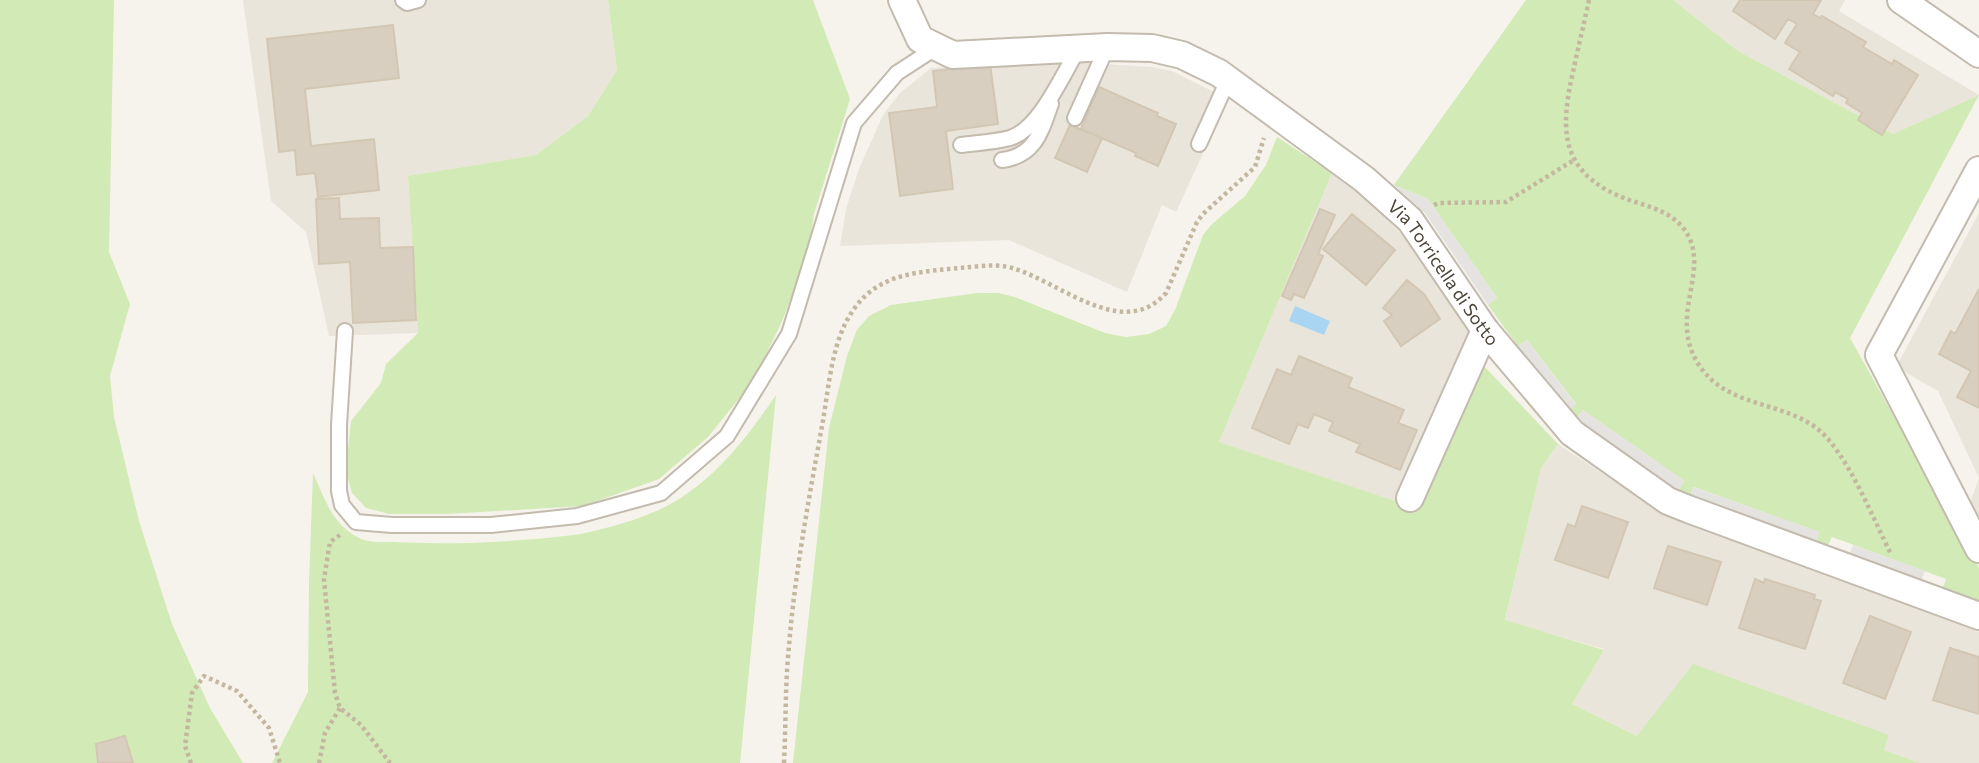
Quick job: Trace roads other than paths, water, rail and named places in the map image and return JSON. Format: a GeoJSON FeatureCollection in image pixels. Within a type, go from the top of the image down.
{"type":"FeatureCollection","features":[{"type":"Feature","properties":{"kind":"street"},"geometry":{"type":"LineString","coordinates":[[902,0],[920,39],[937,47]]}},
{"type":"Feature","properties":{"kind":"street"},"geometry":{"type":"LineString","coordinates":[[1901,0],[1979,54]]}},
{"type":"Feature","properties":{"kind":"street","name":"Via Torricella di Sotto"},"geometry":{"type":"LineString","coordinates":[[937,47],[953,55],[1135,46],[1168,50],[1197,62],[1228,80],[1364,179],[1410,220],[1485,330],[1572,433],[1668,500],[1979,616]]}},
{"type":"Feature","properties":{"kind":"street"},"geometry":{"type":"LineString","coordinates":[[1979,170],[1879,355],[1979,548]]}},
{"type":"Feature","properties":{"kind":"street"},"geometry":{"type":"LineString","coordinates":[[1410,498],[1485,330]]}},
{"type":"Feature","properties":{"kind":"lane"},"geometry":{"type":"LineString","coordinates":[[403,0],[407,3],[418,0]]}},
{"type":"Feature","properties":{"kind":"lane"},"geometry":{"type":"LineString","coordinates":[[345,331],[339,425],[339,491],[342,505],[356,522],[392,525],[491,525],[577,516],[661,493],[727,436],[789,334],[854,124],[897,73],[937,47]]}},
{"type":"Feature","properties":{"kind":"lane"},"geometry":{"type":"LineString","coordinates":[[1075,118],[1107,47]]}},
{"type":"Feature","properties":{"kind":"lane"},"geometry":{"type":"LineString","coordinates":[[961,145],[1012,137],[1045,108],[1079,48]]}},
{"type":"Feature","properties":{"kind":"lane"},"geometry":{"type":"LineString","coordinates":[[1002,160],[1016,158],[1026,152],[1040,135],[1060,80]]}},
{"type":"Feature","properties":{"kind":"lane"},"geometry":{"type":"LineString","coordinates":[[1199,144],[1228,80]]}},
{"type":"Feature","properties":{"kind":"water"},"geometry":{"type":"Polygon","coordinates":[[[1295,306],[1330,321],[1324,335],[1289,321],[1295,306]]]}}]}
